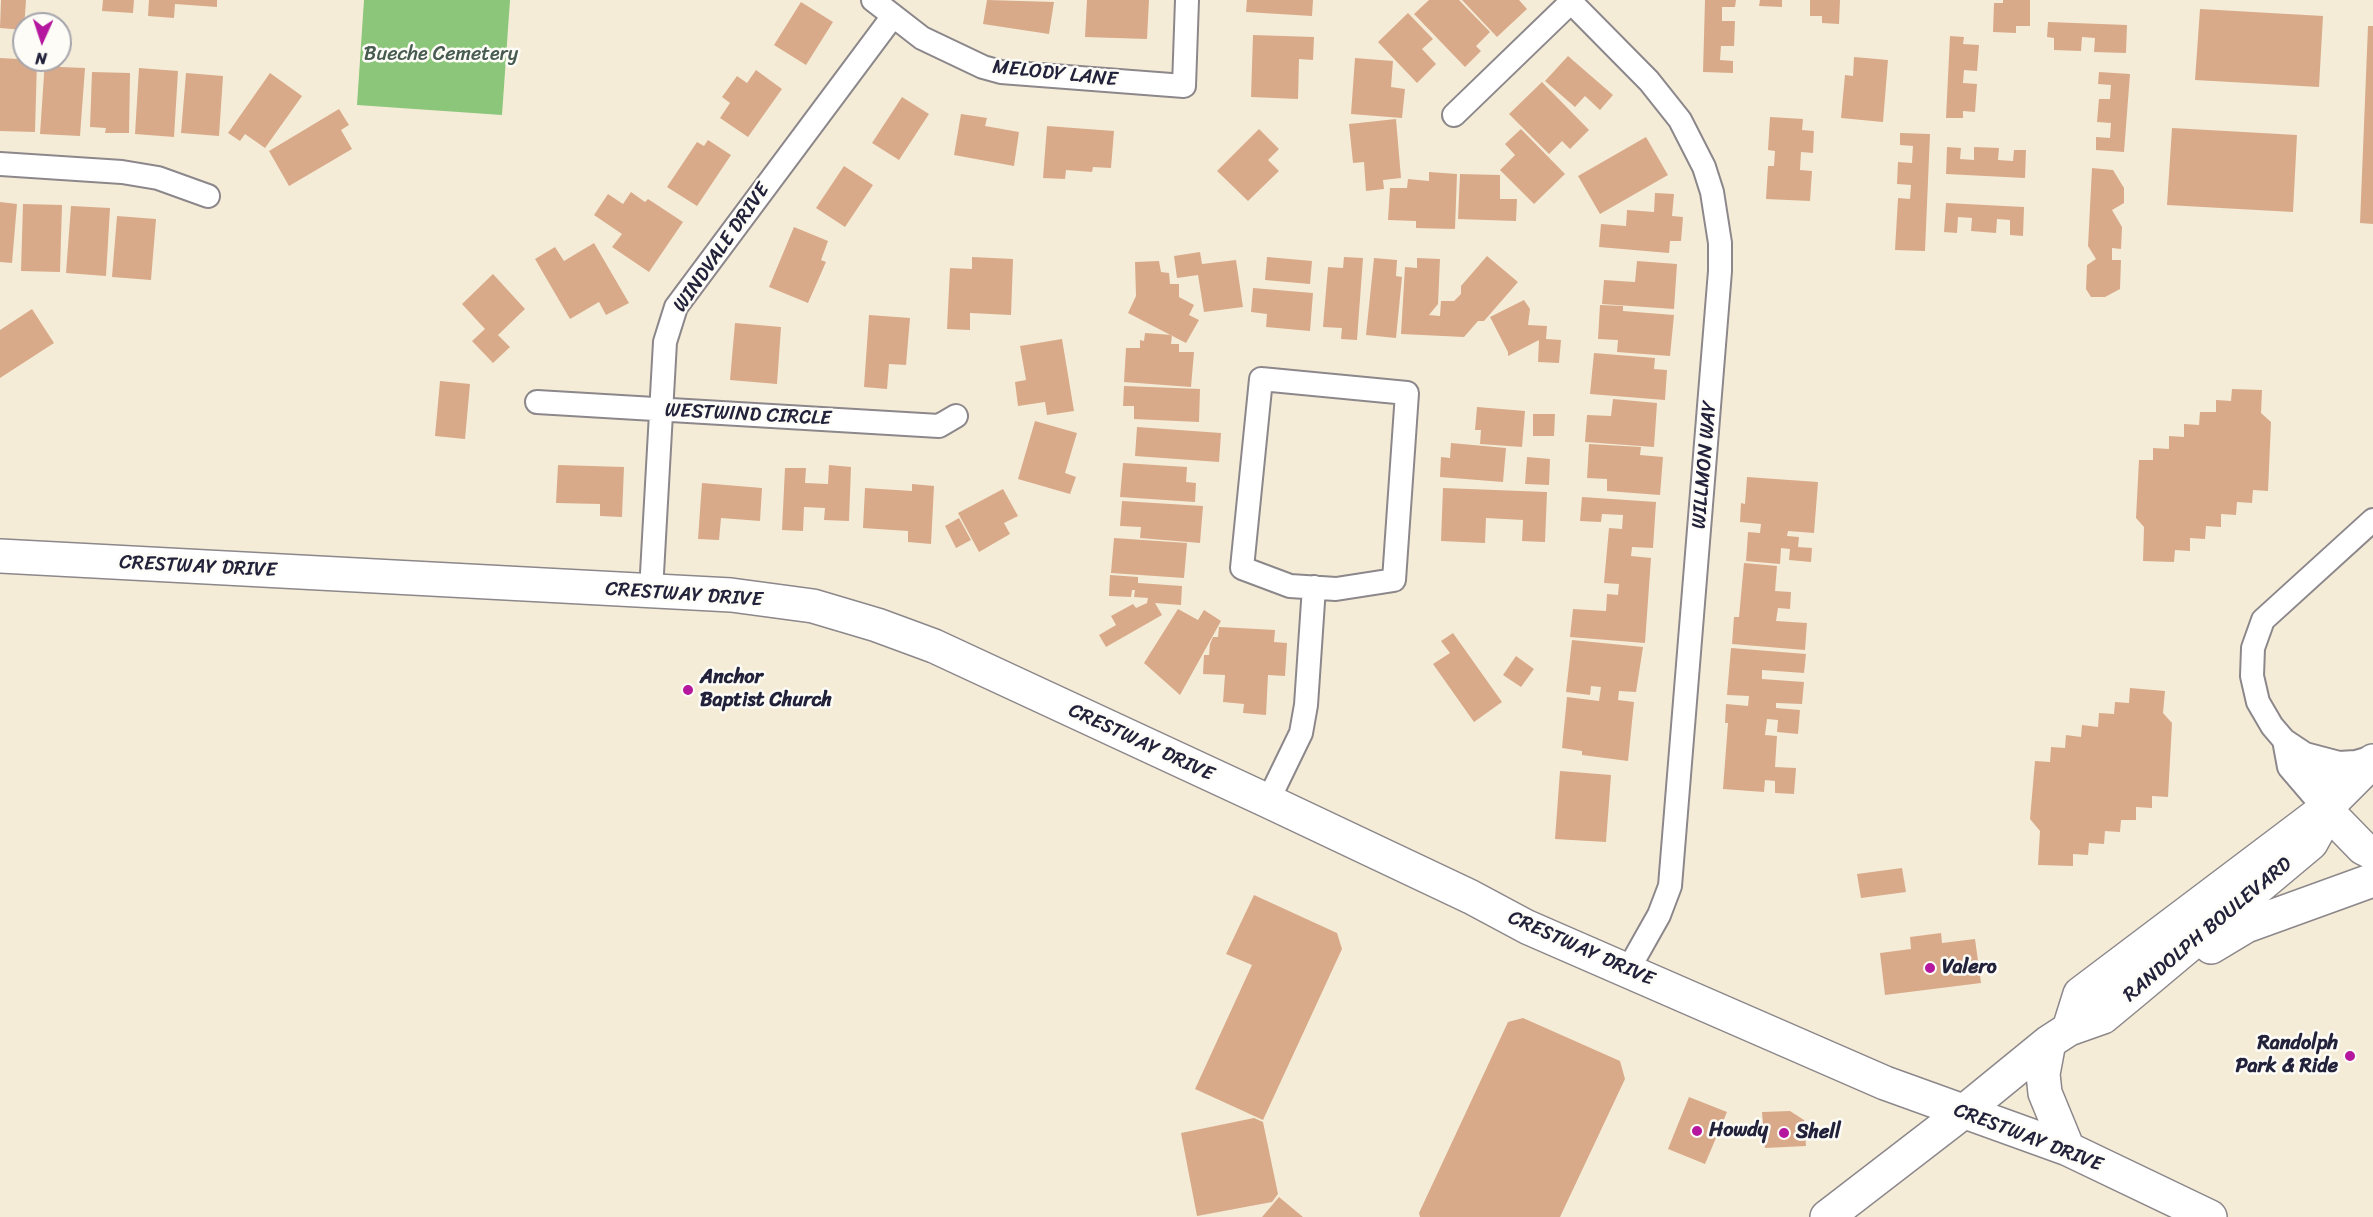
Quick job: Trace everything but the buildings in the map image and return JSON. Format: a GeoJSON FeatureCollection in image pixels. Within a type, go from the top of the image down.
{"type":"FeatureCollection","features":[{"type":"Feature","properties":{"kind":"main road","name":"CRESTWAY DRIVE"},"geometry":{"type":"LineString","coordinates":[[0,556],[731,595],[813,606],[877,625],[934,646],[1268,801],[1471,897],[1527,927],[1885,1083],[1962,1113],[2025,1132],[2068,1149],[2210,1217]]}},
{"type":"Feature","properties":{"kind":"main road"},"geometry":{"type":"LineString","coordinates":[[2331,794],[2373,759]]}},
{"type":"Feature","properties":{"kind":"main road"},"geometry":{"type":"LineString","coordinates":[[2331,794],[2373,825]]}},
{"type":"Feature","properties":{"kind":"main road"},"geometry":{"type":"LineString","coordinates":[[2331,794],[2363,848],[2373,853]]}},
{"type":"Feature","properties":{"kind":"main road","name":"RANDOLPH BOULEVARD"},"geometry":{"type":"LineString","coordinates":[[1827,1217],[2059,1036],[2103,1017],[2311,843],[2331,794]]}},
{"type":"Feature","properties":{"kind":"main road","name":"RANDOLPH BOULEVARD"},"geometry":{"type":"LineString","coordinates":[[2059,1036],[2080,994],[2331,794]]}},
{"type":"Feature","properties":{"kind":"main road"},"geometry":{"type":"LineString","coordinates":[[2132,993],[2246,926],[2373,880]]}},
{"type":"Feature","properties":{"kind":"main road"},"geometry":{"type":"LineString","coordinates":[[2059,1036],[2043,1074],[2045,1093],[2068,1149]]}},
{"type":"Feature","properties":{"kind":"street","name":"MELODY LANE"},"geometry":{"type":"LineString","coordinates":[[873,0],[922,38],[983,68],[1001,72],[1184,86],[1187,0]]}},
{"type":"Feature","properties":{"kind":"street"},"geometry":{"type":"LineString","coordinates":[[1454,115],[1570,1]]}},
{"type":"Feature","properties":{"kind":"street","name":"WILLMON WAY"},"geometry":{"type":"LineString","coordinates":[[1570,1],[1650,81],[1680,120],[1693,143],[1709,184],[1720,243],[1670,886],[1659,915],[1628,970]]}},
{"type":"Feature","properties":{"kind":"street","name":"WINDVALE DRIVE"},"geometry":{"type":"LineString","coordinates":[[651,591],[665,342],[676,307],[893,16]]}},
{"type":"Feature","properties":{"kind":"street"},"geometry":{"type":"LineString","coordinates":[[0,164],[122,172],[158,178],[208,195]]}},
{"type":"Feature","properties":{"kind":"street"},"geometry":{"type":"LineString","coordinates":[[1261,379],[1407,393],[1394,580],[1336,589],[1314,587],[1290,586],[1242,568],[1261,379]]}},
{"type":"Feature","properties":{"kind":"street","name":"WESTWIND CIRCLE"},"geometry":{"type":"LineString","coordinates":[[537,402],[939,426],[956,416]]}},
{"type":"Feature","properties":{"kind":"street"},"geometry":{"type":"LineString","coordinates":[[2373,520],[2263,620],[2253,648],[2252,676],[2258,702],[2284,740],[2305,754],[2339,763],[2373,759]]}},
{"type":"Feature","properties":{"kind":"street"},"geometry":{"type":"LineString","coordinates":[[1268,801],[1301,733],[1306,705],[1314,587]]}},
{"type":"Feature","properties":{"kind":"street"},"geometry":{"type":"LineString","coordinates":[[2284,740],[2289,768],[2331,794]]}},
{"type":"Feature","properties":{"kind":"street"},"geometry":{"type":"LineString","coordinates":[[2305,754],[2331,794]]}},
{"type":"Feature","properties":{"kind":"green space","name":"Bueche Cemetery"},"geometry":{"type":"Polygon","coordinates":[[[364,0],[510,0],[502,115],[357,105],[364,0]]]}},
{"type":"Feature","properties":{"kind":"place","name":"Anchor Baptist Church"},"geometry":{"type":"Point","coordinates":[688,690]}},
{"type":"Feature","properties":{"kind":"place","name":"Valero"},"geometry":{"type":"Point","coordinates":[1930,968]}},
{"type":"Feature","properties":{"kind":"place","name":"Randolph Park & Ride"},"geometry":{"type":"Point","coordinates":[2350,1056]}},
{"type":"Feature","properties":{"kind":"place","name":"Howdy"},"geometry":{"type":"Point","coordinates":[1697,1131]}},
{"type":"Feature","properties":{"kind":"place","name":"Shell"},"geometry":{"type":"Point","coordinates":[1784,1133]}}]}
